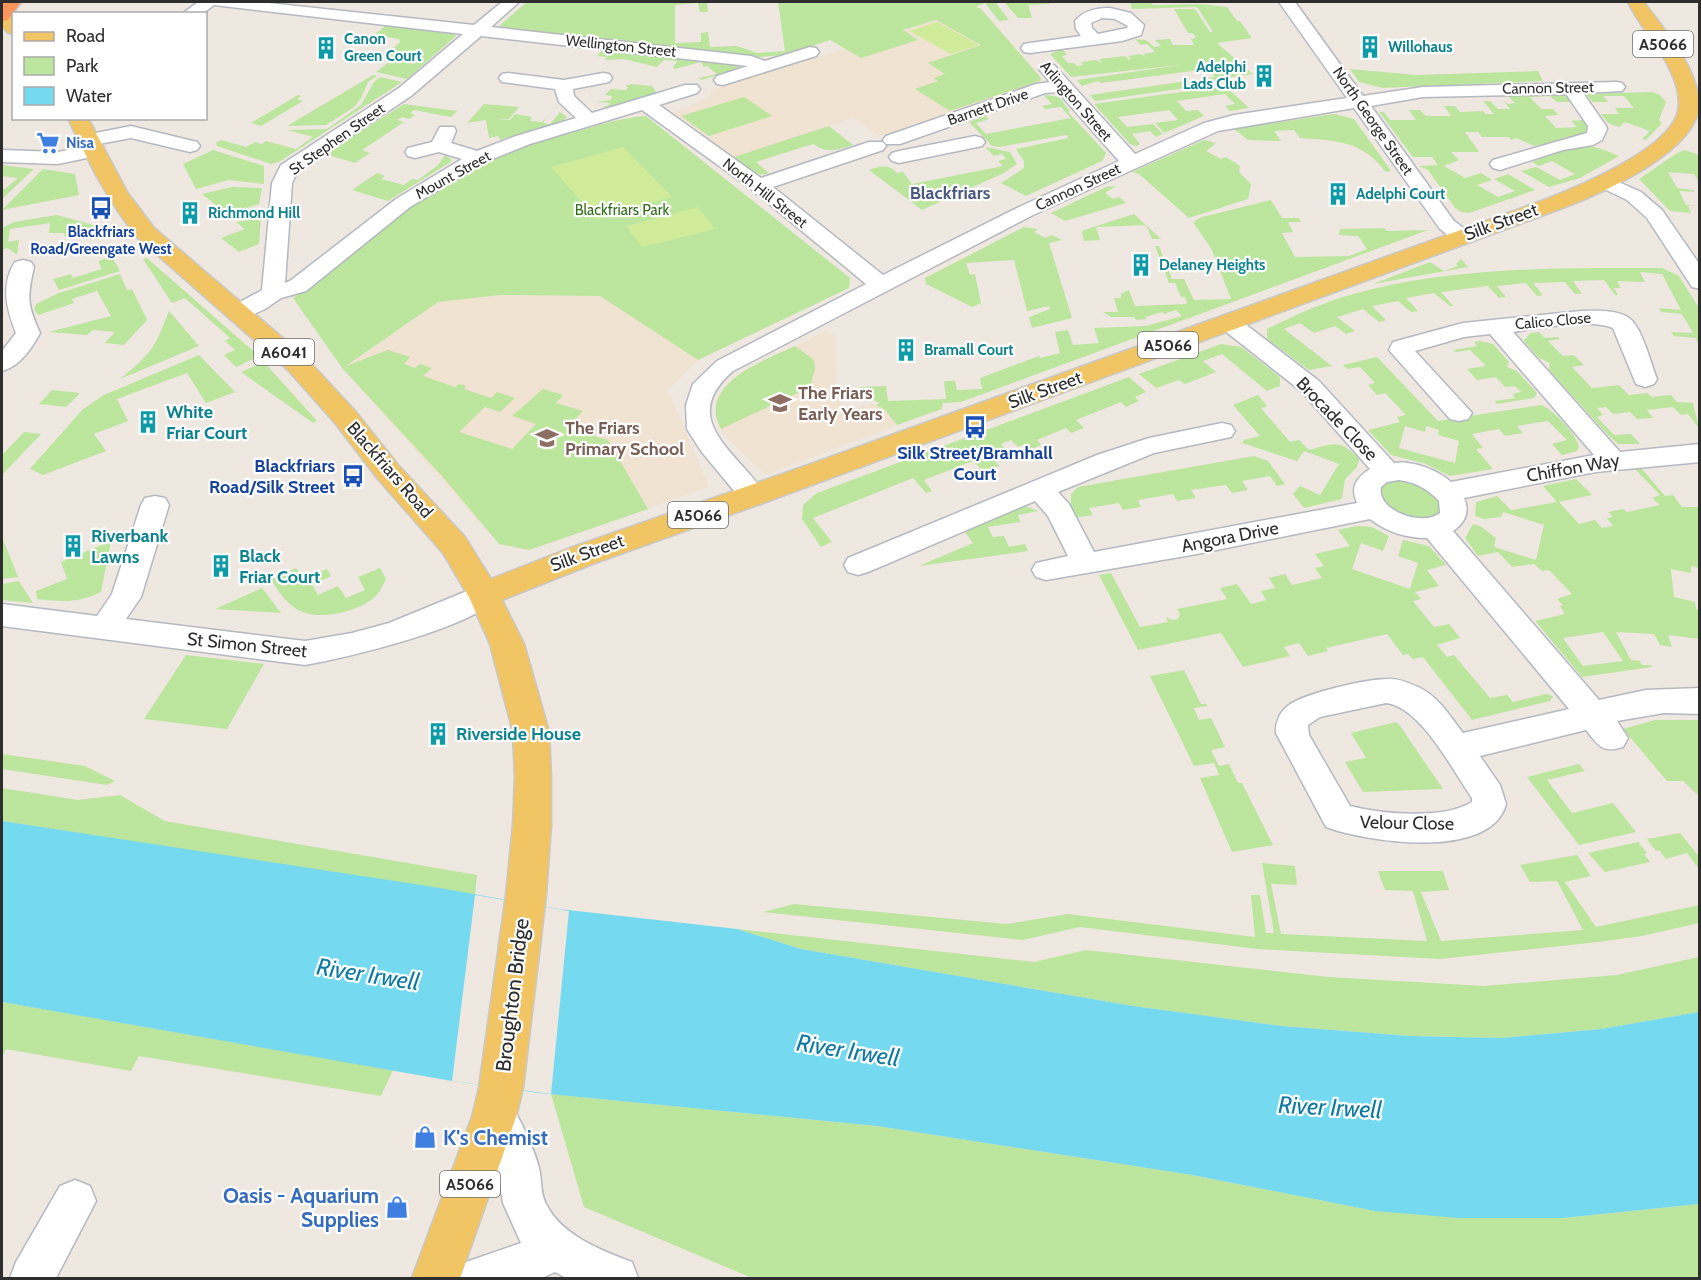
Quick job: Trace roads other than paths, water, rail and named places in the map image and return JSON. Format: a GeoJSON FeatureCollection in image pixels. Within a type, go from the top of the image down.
{"type":"FeatureCollection","features":[{"type":"Feature","properties":{"kind":"highway"},"geometry":{"type":"LineString","coordinates":[[2,16],[12,2]]}},
{"type":"Feature","properties":{"kind":"main road","name":"A5066"},"geometry":{"type":"LineString","coordinates":[[1605,182],[1638,162],[1670,138],[1679,129],[1689,111],[1685,80],[1636,2]]}},
{"type":"Feature","properties":{"kind":"main road","name":"Blackfriars Road"},"geometry":{"type":"LineString","coordinates":[[87,136],[116,195],[129,215],[154,240],[297,364],[345,417],[388,472],[454,545],[484,595],[507,644],[531,732],[532,825],[524,903]]}},
{"type":"Feature","properties":{"kind":"main road","name":"Silk Street"},"geometry":{"type":"LineString","coordinates":[[484,595],[560,562],[753,496],[1605,182]]}},
{"type":"Feature","properties":{"kind":"main road","name":"Broughton Bridge"},"geometry":{"type":"LineString","coordinates":[[497,1102],[524,903]]}},
{"type":"Feature","properties":{"kind":"main road","name":"A5066"},"geometry":{"type":"LineString","coordinates":[[442,1278],[497,1102]]}},
{"type":"Feature","properties":{"kind":"street"},"geometry":{"type":"LineString","coordinates":[[193,12],[208,2]]}},
{"type":"Feature","properties":{"kind":"street","name":"Wellington Street"},"geometry":{"type":"LineString","coordinates":[[220,2],[752,61],[763,66]]}},
{"type":"Feature","properties":{"kind":"street","name":"St Stephen Street"},"geometry":{"type":"LineString","coordinates":[[273,293],[282,183],[288,169],[405,92],[511,2]]}},
{"type":"Feature","properties":{"kind":"street","name":"North George Street"},"geometry":{"type":"LineString","coordinates":[[1287,2],[1447,225],[1463,236]]}},
{"type":"Feature","properties":{"kind":"street","name":"Arlington Street"},"geometry":{"type":"LineString","coordinates":[[1093,39],[1026,43],[1061,86],[1126,157],[1134,161]]}},
{"type":"Feature","properties":{"kind":"street"},"geometry":{"type":"LineString","coordinates":[[723,80],[810,52]]}},
{"type":"Feature","properties":{"kind":"street"},"geometry":{"type":"LineString","coordinates":[[508,78],[564,85],[603,78]]}},
{"type":"Feature","properties":{"kind":"street"},"geometry":{"type":"LineString","coordinates":[[564,85],[565,98],[588,120]]}},
{"type":"Feature","properties":{"kind":"street","name":"Barnett Drive"},"geometry":{"type":"LineString","coordinates":[[890,148],[916,132],[1042,88],[1061,86]]}},
{"type":"Feature","properties":{"kind":"street"},"geometry":{"type":"LineString","coordinates":[[1500,164],[1560,145],[1586,141],[1595,136],[1597,126],[1570,87]]}},
{"type":"Feature","properties":{"kind":"street","name":"Cannon Street"},"geometry":{"type":"LineString","coordinates":[[753,496],[700,429],[698,405],[705,384],[725,366],[1026,211],[1134,161],[1222,124],[1423,92],[1616,87]]}},
{"type":"Feature","properties":{"kind":"street","name":"Mount Street"},"geometry":{"type":"LineString","coordinates":[[273,293],[298,285],[403,203],[478,158],[523,140],[691,89]]}},
{"type":"Feature","properties":{"kind":"street","name":"North Hill Street"},"geometry":{"type":"LineString","coordinates":[[646,104],[758,185],[866,274],[882,284]]}},
{"type":"Feature","properties":{"kind":"street"},"geometry":{"type":"LineString","coordinates":[[2,156],[58,158],[87,136],[131,132],[190,146]]}},
{"type":"Feature","properties":{"kind":"street","name":"Barnett Drive"},"geometry":{"type":"LineString","coordinates":[[916,132],[938,149]]}},
{"type":"Feature","properties":{"kind":"street"},"geometry":{"type":"LineString","coordinates":[[415,152],[444,139],[478,158]]}},
{"type":"Feature","properties":{"kind":"street","name":"Barnett Drive"},"geometry":{"type":"LineString","coordinates":[[890,148],[938,149],[975,142]]}},
{"type":"Feature","properties":{"kind":"street"},"geometry":{"type":"LineString","coordinates":[[758,185],[890,148]]}},
{"type":"Feature","properties":{"kind":"street"},"geometry":{"type":"LineString","coordinates":[[1605,182],[1634,196],[1655,214],[1699,281]]}},
{"type":"Feature","properties":{"kind":"street"},"geometry":{"type":"LineString","coordinates":[[2,364],[23,343],[28,333],[17,308],[18,288],[23,267]]}},
{"type":"Feature","properties":{"kind":"street"},"geometry":{"type":"LineString","coordinates":[[239,312],[273,293]]}},
{"type":"Feature","properties":{"kind":"street","name":"Calico Close"},"geometry":{"type":"LineString","coordinates":[[1459,413],[1401,350],[1401,347],[1463,330],[1570,319],[1612,319],[1623,324],[1645,379]]}},
{"type":"Feature","properties":{"kind":"street","name":"Brocade Close"},"geometry":{"type":"LineString","coordinates":[[1228,322],[1317,393],[1387,472]]}},
{"type":"Feature","properties":{"kind":"street","name":"Calico Close"},"geometry":{"type":"LineString","coordinates":[[1496,327],[1613,460]]}},
{"type":"Feature","properties":{"kind":"street"},"geometry":{"type":"LineString","coordinates":[[858,565],[1084,470],[1149,446],[1222,431]]}},
{"type":"Feature","properties":{"kind":"street","name":"Chiffon Way"},"geometry":{"type":"LineString","coordinates":[[1447,492],[1613,460],[1700,453]]}},
{"type":"Feature","properties":{"kind":"street"},"geometry":{"type":"LineString","coordinates":[[1387,472],[1413,473],[1438,484],[1453,501],[1455,510],[1452,518],[1445,525],[1435,529],[1408,528],[1383,517],[1367,500],[1366,490],[1369,482],[1376,476],[1387,472]]}},
{"type":"Feature","properties":{"kind":"street"},"geometry":{"type":"LineString","coordinates":[[1041,490],[1059,511],[1086,563]]}},
{"type":"Feature","properties":{"kind":"street"},"geometry":{"type":"LineString","coordinates":[[105,627],[126,597],[155,505]]}},
{"type":"Feature","properties":{"kind":"street","name":"Angora Drive"},"geometry":{"type":"LineString","coordinates":[[1046,570],[1197,544],[1373,509]]}},
{"type":"Feature","properties":{"kind":"street"},"geometry":{"type":"LineString","coordinates":[[1435,529],[1612,738]]}},
{"type":"Feature","properties":{"kind":"street","name":"St Simon Street"},"geometry":{"type":"LineString","coordinates":[[2,615],[305,653],[347,647],[385,636],[441,617],[484,595]]}},
{"type":"Feature","properties":{"kind":"street","name":"Velour Close"},"geometry":{"type":"LineString","coordinates":[[1386,691],[1398,691],[1409,694],[1421,704],[1456,748],[1488,795],[1487,811],[1472,821],[1458,824],[1392,826],[1361,824],[1346,821],[1334,812],[1293,737],[1291,725],[1296,717],[1312,708],[1386,691]]}},
{"type":"Feature","properties":{"kind":"street"},"geometry":{"type":"LineString","coordinates":[[1456,748],[1651,700],[1700,701]]}},
{"type":"Feature","properties":{"kind":"street"},"geometry":{"type":"LineString","coordinates":[[497,1102],[517,1160],[524,1205],[536,1225],[554,1248],[570,1259],[616,1278]]}},
{"type":"Feature","properties":{"kind":"street"},"geometry":{"type":"LineString","coordinates":[[32,1278],[75,1201]]}},
{"type":"Feature","properties":{"kind":"street"},"geometry":{"type":"LineString","coordinates":[[482,1278],[534,1260],[554,1248]]}},
{"type":"Feature","properties":{"kind":"water","name":"River Irwell"},"geometry":{"type":"Polygon","coordinates":[[[2,821],[434,887],[559,909],[737,929],[801,949],[1133,1006],[1282,1026],[1410,1036],[1501,1038],[1601,1029],[1699,1012],[1699,1204],[1563,1218],[1459,1218],[1375,1211],[1192,1175],[877,1126],[539,1093],[452,1081],[2,1002],[2,821]]]}},
{"type":"Feature","properties":{"kind":"place","name":"Willohaus"},"geometry":{"type":"Point","coordinates":[1370,47]}},
{"type":"Feature","properties":{"kind":"place","name":"Canon Green Court"},"geometry":{"type":"Point","coordinates":[326,48]}},
{"type":"Feature","properties":{"kind":"place","name":"Adelphi Lads Club"},"geometry":{"type":"Point","coordinates":[1264,76]}},
{"type":"Feature","properties":{"kind":"place","name":"Nisa"},"geometry":{"type":"Point","coordinates":[48,143]}},
{"type":"Feature","properties":{"kind":"place","name":"Adelphi Court"},"geometry":{"type":"Point","coordinates":[1338,194]}},
{"type":"Feature","properties":{"kind":"place","name":"Blackfriars Road/Greengate West"},"geometry":{"type":"Point","coordinates":[101,208]}},
{"type":"Feature","properties":{"kind":"place","name":"Richmond Hill"},"geometry":{"type":"Point","coordinates":[190,213]}},
{"type":"Feature","properties":{"kind":"place","name":"Delaney Heights"},"geometry":{"type":"Point","coordinates":[1141,265]}},
{"type":"Feature","properties":{"kind":"place","name":"Bramall Court"},"geometry":{"type":"Point","coordinates":[906,350]}},
{"type":"Feature","properties":{"kind":"place","name":"The Friars Early Years"},"geometry":{"type":"Point","coordinates":[780,403]}},
{"type":"Feature","properties":{"kind":"place","name":"White Friar Court"},"geometry":{"type":"Point","coordinates":[148,422]}},
{"type":"Feature","properties":{"kind":"place","name":"Silk Street/Bramhall Court"},"geometry":{"type":"Point","coordinates":[975,427]}},
{"type":"Feature","properties":{"kind":"place","name":"The Friars Primary School"},"geometry":{"type":"Point","coordinates":[547,438]}},
{"type":"Feature","properties":{"kind":"place","name":"Blackfriars Road/Silk Street"},"geometry":{"type":"Point","coordinates":[353,476]}},
{"type":"Feature","properties":{"kind":"place","name":"Riverbank Lawns"},"geometry":{"type":"Point","coordinates":[73,546]}},
{"type":"Feature","properties":{"kind":"place","name":"Black Friar Court"},"geometry":{"type":"Point","coordinates":[221,566]}},
{"type":"Feature","properties":{"kind":"place","name":"Riverside House"},"geometry":{"type":"Point","coordinates":[438,734]}},
{"type":"Feature","properties":{"kind":"place","name":"K's Chemist"},"geometry":{"type":"Point","coordinates":[425,1137]}},
{"type":"Feature","properties":{"kind":"place","name":"Oasis - Aquarium Supplies"},"geometry":{"type":"Point","coordinates":[397,1207]}},
{"type":"Feature","properties":{"kind":"district","name":"Blackfriars"},"geometry":{"type":"Point","coordinates":[950,193]}},
{"type":"Feature","properties":{"kind":"park label","name":"Blackfriars Park"},"geometry":{"type":"Point","coordinates":[622,210]}}]}
